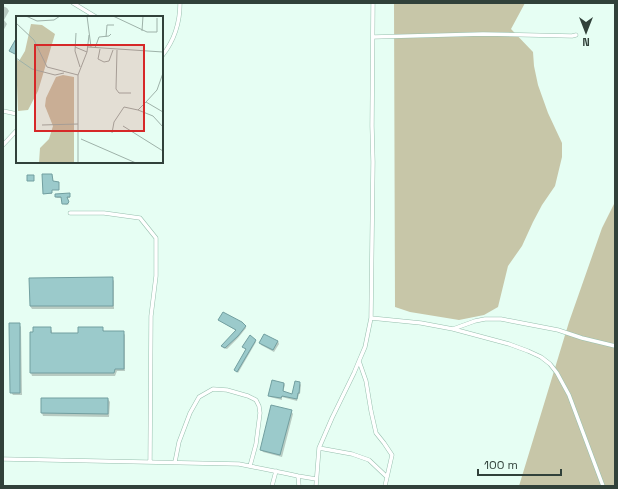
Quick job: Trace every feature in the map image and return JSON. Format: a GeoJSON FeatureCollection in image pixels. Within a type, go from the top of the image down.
{"type":"FeatureCollection","features":[{"type":"Feature","properties":{"kind":"lane"},"geometry":{"type":"LineString","coordinates":[[73,3],[94,16]]}},
{"type":"Feature","properties":{"kind":"lane"},"geometry":{"type":"LineString","coordinates":[[163,55],[167,50],[177,29],[180,14],[180,3]]}},
{"type":"Feature","properties":{"kind":"lane"},"geometry":{"type":"LineString","coordinates":[[316,486],[319,448],[365,347],[371,318],[373,3]]}},
{"type":"Feature","properties":{"kind":"lane"},"geometry":{"type":"LineString","coordinates":[[373,37],[483,34],[576,35]]}},
{"type":"Feature","properties":{"kind":"lane"},"geometry":{"type":"LineString","coordinates":[[3,111],[16,114]]}},
{"type":"Feature","properties":{"kind":"lane"},"geometry":{"type":"LineString","coordinates":[[3,146],[16,131]]}},
{"type":"Feature","properties":{"kind":"lane"},"geometry":{"type":"LineString","coordinates":[[70,213],[104,213],[140,218],[156,238],[156,276],[151,316],[150,462]]}},
{"type":"Feature","properties":{"kind":"lane"},"geometry":{"type":"LineString","coordinates":[[371,318],[421,323],[453,329],[496,340],[541,357],[550,364],[557,373],[569,395],[603,486]]}},
{"type":"Feature","properties":{"kind":"lane"},"geometry":{"type":"LineString","coordinates":[[453,329],[475,321],[485,319],[501,319],[558,330],[582,338],[615,346]]}},
{"type":"Feature","properties":{"kind":"lane"},"geometry":{"type":"LineString","coordinates":[[359,362],[366,381],[376,433],[392,455],[386,486]]}},
{"type":"Feature","properties":{"kind":"lane"},"geometry":{"type":"LineString","coordinates":[[175,462],[179,442],[190,413],[199,397],[213,389],[227,390],[248,396],[256,400],[259,406],[260,413],[256,444],[250,466]]}},
{"type":"Feature","properties":{"kind":"lane"},"geometry":{"type":"LineString","coordinates":[[319,448],[352,454],[369,460],[387,477]]}},
{"type":"Feature","properties":{"kind":"lane"},"geometry":{"type":"LineString","coordinates":[[3,459],[239,464],[316,479]]}},
{"type":"Feature","properties":{"kind":"lane"},"geometry":{"type":"LineString","coordinates":[[272,486],[276,471]]}},
{"type":"Feature","properties":{"kind":"lane"},"geometry":{"type":"LineString","coordinates":[[298,476],[300,486]]}},
{"type":"Feature","properties":{"kind":"green space"},"geometry":{"type":"Polygon","coordinates":[[[394,3],[525,3],[511,29],[533,52],[538,85],[548,113],[562,143],[562,157],[555,186],[542,205],[522,246],[508,266],[498,307],[484,315],[459,320],[410,312],[395,307],[394,3]]]}},
{"type":"Feature","properties":{"kind":"green space"},"geometry":{"type":"Polygon","coordinates":[[[615,202],[615,486],[519,486],[569,322],[602,228],[615,202]]]}},
{"type":"Feature","properties":{"kind":"building"},"geometry":{"type":"Polygon","coordinates":[[[16,39],[16,54],[9,51],[16,39]]]}},
{"type":"Feature","properties":{"kind":"building"},"geometry":{"type":"Polygon","coordinates":[[[42,174],[52,174],[53,181],[59,182],[59,190],[52,190],[52,193],[43,194],[42,174]]]}},
{"type":"Feature","properties":{"kind":"building"},"geometry":{"type":"Polygon","coordinates":[[[27,175],[34,175],[34,181],[27,181],[27,175]]]}},
{"type":"Feature","properties":{"kind":"building"},"geometry":{"type":"Polygon","coordinates":[[[70,193],[70,197],[67,197],[69,202],[67,204],[62,204],[61,197],[55,197],[55,194],[70,193]]]}},
{"type":"Feature","properties":{"kind":"building"},"geometry":{"type":"Polygon","coordinates":[[[113,277],[113,306],[30,306],[29,278],[113,277]]]}},
{"type":"Feature","properties":{"kind":"building"},"geometry":{"type":"Polygon","coordinates":[[[223,312],[242,322],[246,326],[225,348],[221,346],[236,330],[218,320],[223,312]]]}},
{"type":"Feature","properties":{"kind":"building"},"geometry":{"type":"Polygon","coordinates":[[[9,323],[20,323],[20,393],[10,393],[9,323]]]}},
{"type":"Feature","properties":{"kind":"building"},"geometry":{"type":"Polygon","coordinates":[[[33,327],[51,327],[51,333],[78,333],[78,327],[103,327],[103,331],[124,331],[124,369],[115,369],[114,373],[30,373],[30,332],[33,332],[33,327]]]}},
{"type":"Feature","properties":{"kind":"building"},"geometry":{"type":"Polygon","coordinates":[[[264,334],[278,341],[273,350],[259,343],[264,334]]]}},
{"type":"Feature","properties":{"kind":"building"},"geometry":{"type":"Polygon","coordinates":[[[250,335],[256,340],[237,372],[234,370],[246,349],[242,347],[250,335]]]}},
{"type":"Feature","properties":{"kind":"building"},"geometry":{"type":"Polygon","coordinates":[[[272,380],[284,383],[283,391],[292,394],[295,381],[300,382],[297,399],[282,396],[281,398],[268,396],[272,380]]]}},
{"type":"Feature","properties":{"kind":"building"},"geometry":{"type":"Polygon","coordinates":[[[41,398],[108,398],[108,414],[41,413],[41,398]]]}},
{"type":"Feature","properties":{"kind":"building"},"geometry":{"type":"Polygon","coordinates":[[[271,405],[292,410],[280,455],[260,450],[271,405]]]}}]}
